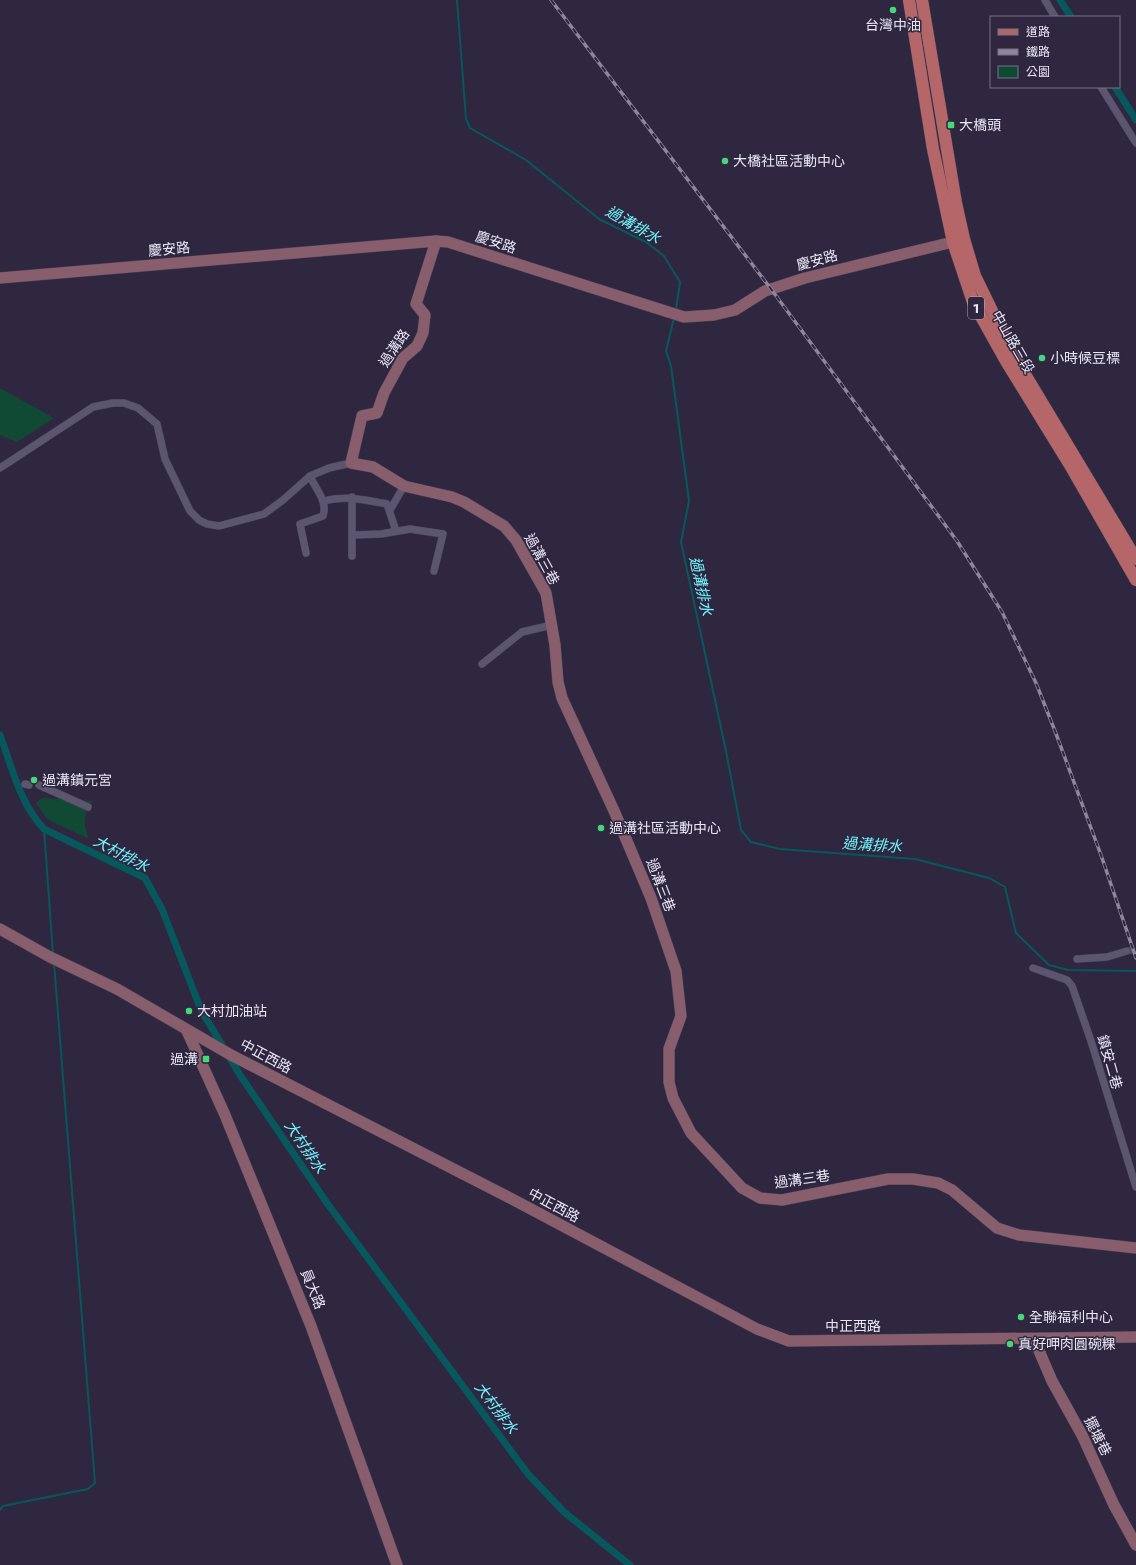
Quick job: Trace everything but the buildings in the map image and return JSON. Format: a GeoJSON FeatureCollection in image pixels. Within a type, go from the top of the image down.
{"type":"FeatureCollection","features":[{"type":"Feature","properties":{"kind":"main road","name":"中山路三段"},"geometry":{"type":"LineString","coordinates":[[909,0],[933,149],[973,302],[1006,361],[1070,465],[1136,580]]}},
{"type":"Feature","properties":{"kind":"main road","name":"中山路三段"},"geometry":{"type":"LineString","coordinates":[[922,0],[945,145],[958,241],[1005,338],[1136,559]]}},
{"type":"Feature","properties":{"kind":"street"},"geometry":{"type":"LineString","coordinates":[[1044,0],[1054,16]]}},
{"type":"Feature","properties":{"kind":"street"},"geometry":{"type":"LineString","coordinates":[[1102,88],[1136,142]]}},
{"type":"Feature","properties":{"kind":"street","name":"慶安路"},"geometry":{"type":"LineString","coordinates":[[0,278],[436,241],[456,245],[684,317],[735,310],[765,292],[805,278],[958,241]]}},
{"type":"Feature","properties":{"kind":"street","name":"過溝路"},"geometry":{"type":"LineString","coordinates":[[350,463],[362,416],[376,413],[384,393],[402,358],[417,346],[423,333],[425,315],[416,304],[436,241]]}},
{"type":"Feature","properties":{"kind":"street","name":"過溝三巷"},"geometry":{"type":"LineString","coordinates":[[0,468],[93,407],[113,403],[124,404],[138,408],[157,424],[165,459],[190,511],[199,520],[219,526],[264,514],[283,500],[310,476],[329,468],[350,463],[373,467],[404,486],[452,497],[464,502],[504,526],[516,540],[546,593],[562,698],[615,813],[651,898],[676,970],[681,1016],[669,1049],[669,1082],[673,1098],[691,1133],[742,1188],[760,1198],[782,1200],[888,1179],[914,1179],[938,1183],[952,1190],[997,1228],[1019,1235],[1136,1248]]}},
{"type":"Feature","properties":{"kind":"street"},"geometry":{"type":"LineString","coordinates":[[306,553],[300,524],[323,516],[325,510],[323,501],[310,476]]}},
{"type":"Feature","properties":{"kind":"street"},"geometry":{"type":"LineString","coordinates":[[390,510],[404,486]]}},
{"type":"Feature","properties":{"kind":"street"},"geometry":{"type":"LineString","coordinates":[[323,501],[352,497],[387,504],[396,531]]}},
{"type":"Feature","properties":{"kind":"street"},"geometry":{"type":"LineString","coordinates":[[352,497],[352,556]]}},
{"type":"Feature","properties":{"kind":"street"},"geometry":{"type":"LineString","coordinates":[[353,535],[381,534],[410,529],[443,534],[434,571]]}},
{"type":"Feature","properties":{"kind":"street"},"geometry":{"type":"LineString","coordinates":[[482,664],[522,632],[552,625]]}},
{"type":"Feature","properties":{"kind":"street"},"geometry":{"type":"LineString","coordinates":[[39,785],[88,807]]}},
{"type":"Feature","properties":{"kind":"street","name":"中正西路"},"geometry":{"type":"LineString","coordinates":[[0,929],[50,957],[117,989],[187,1030],[757,1329],[789,1341],[1136,1337]]}},
{"type":"Feature","properties":{"kind":"street"},"geometry":{"type":"LineString","coordinates":[[1077,959],[1107,957],[1127,951]]}},
{"type":"Feature","properties":{"kind":"street","name":"鎮安二巷"},"geometry":{"type":"LineString","coordinates":[[1033,968],[1067,980],[1072,986],[1091,1041],[1136,1187]]}},
{"type":"Feature","properties":{"kind":"street","name":"員大路"},"geometry":{"type":"LineString","coordinates":[[187,1030],[225,1114],[312,1326],[398,1565]]}},
{"type":"Feature","properties":{"kind":"street","name":"擺塘巷"},"geometry":{"type":"LineString","coordinates":[[1034,1339],[1052,1381],[1082,1435],[1114,1505],[1136,1545]]}},
{"type":"Feature","properties":{"kind":"green space"},"geometry":{"type":"Polygon","coordinates":[[[0,388],[54,418],[17,442],[0,435],[0,388]]]}},
{"type":"Feature","properties":{"kind":"green space"},"geometry":{"type":"Polygon","coordinates":[[[42,798],[92,801],[87,811],[85,820],[89,839],[47,819],[36,803],[42,798]]]}},
{"type":"Feature","properties":{"kind":"waterway","name":"過溝排水"},"geometry":{"type":"LineString","coordinates":[[457,0],[466,119],[470,128],[526,160],[599,219],[646,242],[664,256],[680,282],[676,310]]}},
{"type":"Feature","properties":{"kind":"waterway"},"geometry":{"type":"LineString","coordinates":[[1060,0],[1070,16]]}},
{"type":"Feature","properties":{"kind":"waterway"},"geometry":{"type":"LineString","coordinates":[[1116,88],[1136,120]]}},
{"type":"Feature","properties":{"kind":"waterway","name":"過溝排水"},"geometry":{"type":"LineString","coordinates":[[674,318],[666,351],[671,366],[689,501],[681,542],[726,751],[741,830],[751,842],[780,849],[915,859],[989,878],[1005,887],[1016,933],[1049,965],[1068,970],[1136,971]]}},
{"type":"Feature","properties":{"kind":"waterway","name":"大村排水"},"geometry":{"type":"LineString","coordinates":[[0,735],[23,797],[36,819],[44,829],[145,878],[162,909],[201,1010],[240,1075],[327,1203],[528,1474],[564,1512],[630,1565]]}},
{"type":"Feature","properties":{"kind":"waterway"},"geometry":{"type":"LineString","coordinates":[[44,829],[53,954]]}},
{"type":"Feature","properties":{"kind":"waterway"},"geometry":{"type":"LineString","coordinates":[[0,1510],[3,1506],[88,1489],[95,1483],[54,963]]}},
{"type":"Feature","properties":{"kind":"tunnel"},"geometry":{"type":"LineString","coordinates":[[1127,951],[1136,949]]}},
{"type":"Feature","properties":{"kind":"railway"},"geometry":{"type":"LineString","coordinates":[[551,0],[771,289],[957,541],[1002,612],[1036,683],[1055,731],[1101,855],[1136,958]]}},
{"type":"Feature","properties":{"kind":"place","name":"台灣中油"},"geometry":{"type":"Point","coordinates":[893,10]}},
{"type":"Feature","properties":{"kind":"place","name":"大橋頭"},"geometry":{"type":"Point","coordinates":[951,125]}},
{"type":"Feature","properties":{"kind":"place","name":"大橋社區活動中心"},"geometry":{"type":"Point","coordinates":[725,161]}},
{"type":"Feature","properties":{"kind":"place","name":"小時候豆標"},"geometry":{"type":"Point","coordinates":[1042,358]}},
{"type":"Feature","properties":{"kind":"place","name":"過溝鎮元宮"},"geometry":{"type":"Point","coordinates":[34,780]}},
{"type":"Feature","properties":{"kind":"place","name":"過溝社區活動中心"},"geometry":{"type":"Point","coordinates":[601,828]}},
{"type":"Feature","properties":{"kind":"place","name":"大村加油站"},"geometry":{"type":"Point","coordinates":[189,1011]}},
{"type":"Feature","properties":{"kind":"place","name":"過溝"},"geometry":{"type":"Point","coordinates":[206,1059]}},
{"type":"Feature","properties":{"kind":"place","name":"全聯福利中心"},"geometry":{"type":"Point","coordinates":[1021,1317]}},
{"type":"Feature","properties":{"kind":"place","name":"真好呷肉圓碗粿"},"geometry":{"type":"Point","coordinates":[1010,1344]}}]}
